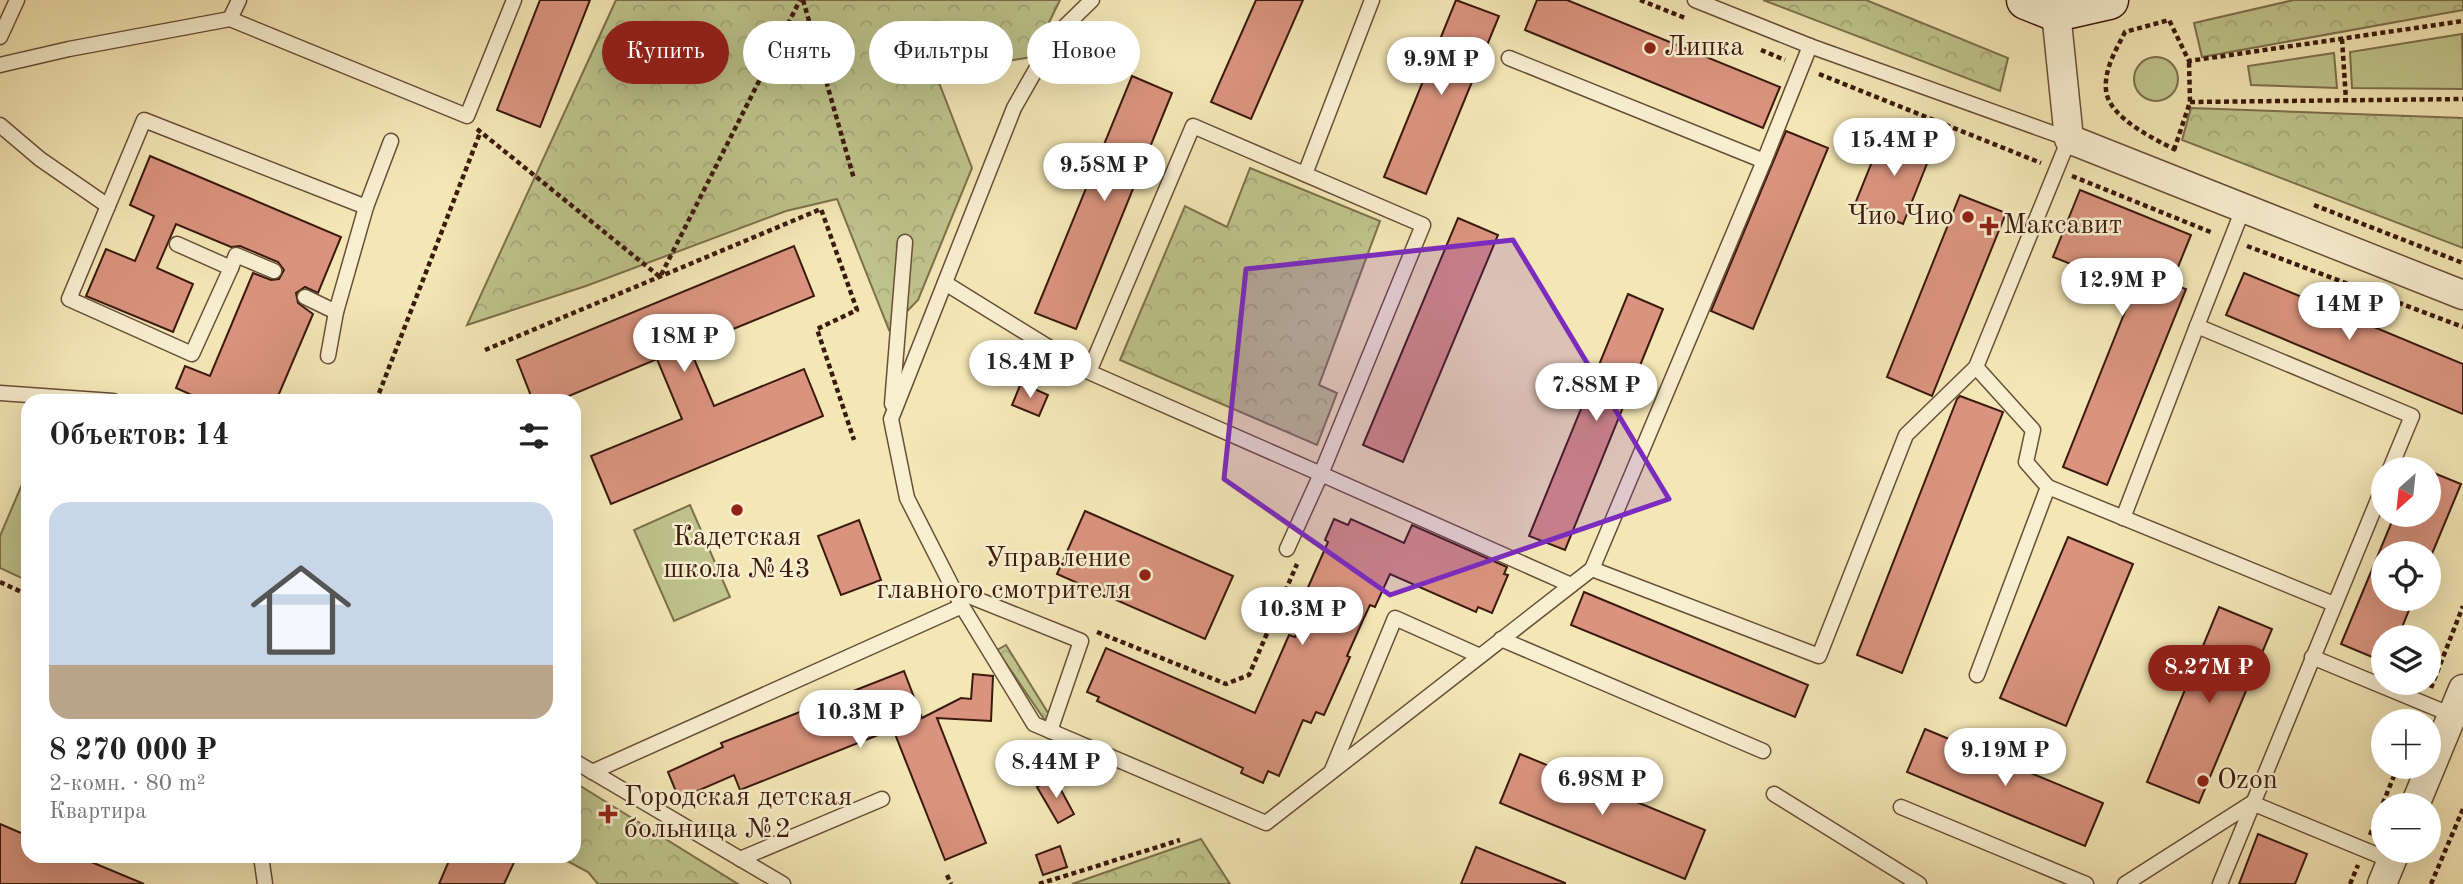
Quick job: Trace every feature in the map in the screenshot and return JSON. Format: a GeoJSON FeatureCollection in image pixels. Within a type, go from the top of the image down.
{"type":"FeatureCollection","features":[{"type":"Feature","properties":{"kind":"main road"},"geometry":{"type":"LineString","coordinates":[[2041,6],[2109,0]]}},
{"type":"Feature","properties":{"kind":"street"},"geometry":{"type":"LineString","coordinates":[[2041,6],[2069,139],[2463,295]]}},
{"type":"Feature","properties":{"kind":"street"},"geometry":{"type":"LineString","coordinates":[[2420,793],[2463,689]]}},
{"type":"Feature","properties":{"kind":"lane"},"geometry":{"type":"LineString","coordinates":[[0,37],[17,0]]}},
{"type":"Feature","properties":{"kind":"lane"},"geometry":{"type":"LineString","coordinates":[[230,19],[239,0]]}},
{"type":"Feature","properties":{"kind":"lane"},"geometry":{"type":"LineString","coordinates":[[0,65],[69,49],[230,19],[467,116],[514,0]]}},
{"type":"Feature","properties":{"kind":"lane"},"geometry":{"type":"LineString","coordinates":[[891,419],[1014,108],[1055,36],[1092,0]]}},
{"type":"Feature","properties":{"kind":"lane"},"geometry":{"type":"LineString","coordinates":[[1305,174],[1372,0]]}},
{"type":"Feature","properties":{"kind":"lane"},"geometry":{"type":"LineString","coordinates":[[1592,569],[1819,656],[1906,435],[1976,366],[2069,139],[1810,46],[1695,0]]}},
{"type":"Feature","properties":{"kind":"lane"},"geometry":{"type":"LineString","coordinates":[[905,242],[891,419],[907,498],[962,606],[1034,724],[1266,823],[1592,569],[1810,46]]}},
{"type":"Feature","properties":{"kind":"lane"},"geometry":{"type":"LineString","coordinates":[[1509,58],[1764,161]]}},
{"type":"Feature","properties":{"kind":"lane"},"geometry":{"type":"LineString","coordinates":[[274,271],[236,255],[192,354],[69,299],[144,120],[366,207]]}},
{"type":"Feature","properties":{"kind":"lane"},"geometry":{"type":"LineString","coordinates":[[0,125],[40,159],[108,206]]}},
{"type":"Feature","properties":{"kind":"lane"},"geometry":{"type":"LineString","coordinates":[[1089,372],[1193,126],[1423,225],[1321,474],[1287,549]]}},
{"type":"Feature","properties":{"kind":"lane"},"geometry":{"type":"LineString","coordinates":[[328,356],[336,312],[366,207],[391,141]]}},
{"type":"Feature","properties":{"kind":"lane"},"geometry":{"type":"LineString","coordinates":[[2123,518],[2243,209]]}},
{"type":"Feature","properties":{"kind":"lane"},"geometry":{"type":"LineString","coordinates":[[177,244],[231,268]]}},
{"type":"Feature","properties":{"kind":"lane"},"geometry":{"type":"LineString","coordinates":[[945,283],[1089,372],[1572,585]]}},
{"type":"Feature","properties":{"kind":"lane"},"geometry":{"type":"LineString","coordinates":[[304,297],[336,312]]}},
{"type":"Feature","properties":{"kind":"lane"},"geometry":{"type":"LineString","coordinates":[[2197,326],[2412,416],[2395,457]]}},
{"type":"Feature","properties":{"kind":"lane"},"geometry":{"type":"LineString","coordinates":[[1976,366],[2033,430],[2026,462],[2048,487],[2334,604]]}},
{"type":"Feature","properties":{"kind":"lane"},"geometry":{"type":"LineString","coordinates":[[0,393],[21,394]]}},
{"type":"Feature","properties":{"kind":"lane"},"geometry":{"type":"LineString","coordinates":[[1978,675],[2048,487]]}},
{"type":"Feature","properties":{"kind":"lane"},"geometry":{"type":"LineString","coordinates":[[2220,884],[2371,516]]}},
{"type":"Feature","properties":{"kind":"lane"},"geometry":{"type":"LineString","coordinates":[[954,590],[1081,641],[1051,731]]}},
{"type":"Feature","properties":{"kind":"lane"},"geometry":{"type":"LineString","coordinates":[[592,772],[962,606]]}},
{"type":"Feature","properties":{"kind":"lane"},"geometry":{"type":"LineString","coordinates":[[1332,772],[1395,618],[1480,656]]}},
{"type":"Feature","properties":{"kind":"lane"},"geometry":{"type":"LineString","coordinates":[[1502,639],[1763,751]]}},
{"type":"Feature","properties":{"kind":"lane"},"geometry":{"type":"LineString","coordinates":[[2312,657],[2452,715]]}},
{"type":"Feature","properties":{"kind":"lane"},"geometry":{"type":"LineString","coordinates":[[581,765],[783,884]]}},
{"type":"Feature","properties":{"kind":"lane"},"geometry":{"type":"LineString","coordinates":[[1774,794],[1919,884]]}},
{"type":"Feature","properties":{"kind":"lane"},"geometry":{"type":"LineString","coordinates":[[740,859],[882,799]]}},
{"type":"Feature","properties":{"kind":"lane"},"geometry":{"type":"LineString","coordinates":[[2252,803],[2364,849],[2390,865]]}},
{"type":"Feature","properties":{"kind":"lane"},"geometry":{"type":"LineString","coordinates":[[2125,884],[2252,803]]}},
{"type":"Feature","properties":{"kind":"lane"},"geometry":{"type":"LineString","coordinates":[[1901,807],[2086,884]]}},
{"type":"Feature","properties":{"kind":"lane"},"geometry":{"type":"LineString","coordinates":[[262,863],[265,884]]}},
{"type":"Feature","properties":{"kind":"path"},"geometry":{"type":"LineString","coordinates":[[802,0],[854,180]]}},
{"type":"Feature","properties":{"kind":"path"},"geometry":{"type":"LineString","coordinates":[[660,277],[802,0]]}},
{"type":"Feature","properties":{"kind":"path"},"geometry":{"type":"LineString","coordinates":[[2174,149],[2190,102],[2189,61],[2169,20],[2125,32],[2110,61],[2106,92],[2123,121],[2174,149],[2186,155]]}},
{"type":"Feature","properties":{"kind":"path"},"geometry":{"type":"LineString","coordinates":[[2189,61],[2463,21]]}},
{"type":"Feature","properties":{"kind":"path"},"geometry":{"type":"LineString","coordinates":[[2342,39],[2346,100]]}},
{"type":"Feature","properties":{"kind":"path"},"geometry":{"type":"LineString","coordinates":[[2190,102],[2463,99]]}},
{"type":"Feature","properties":{"kind":"path"},"geometry":{"type":"LineString","coordinates":[[467,116],[480,133],[660,277]]}},
{"type":"Feature","properties":{"kind":"path"},"geometry":{"type":"LineString","coordinates":[[379,394],[480,133]]}},
{"type":"Feature","properties":{"kind":"path"},"geometry":{"type":"LineString","coordinates":[[2312,204],[2463,264]]}},
{"type":"Feature","properties":{"kind":"path"},"geometry":{"type":"LineString","coordinates":[[485,350],[821,209],[857,310],[817,329],[855,440]]}},
{"type":"Feature","properties":{"kind":"path"},"geometry":{"type":"LineString","coordinates":[[1081,641],[1098,632],[1227,684],[1249,675],[1302,553]]}},
{"type":"Feature","properties":{"kind":"path"},"geometry":{"type":"LineString","coordinates":[[0,582],[21,592]]}},
{"type":"Feature","properties":{"kind":"path"},"geometry":{"type":"LineString","coordinates":[[2424,704],[2463,606]]}},
{"type":"Feature","properties":{"kind":"path"},"geometry":{"type":"LineString","coordinates":[[2350,884],[2393,779]]}},
{"type":"Feature","properties":{"kind":"path"},"geometry":{"type":"LineString","coordinates":[[2431,884],[2463,809]]}},
{"type":"Feature","properties":{"kind":"path"},"geometry":{"type":"LineString","coordinates":[[1039,884],[1180,840]]}},
{"type":"Feature","properties":{"kind":"path"},"geometry":{"type":"LineString","coordinates":[[947,874],[951,884]]}},
{"type":"Feature","properties":{"kind":"highlighted area"},"geometry":{"type":"Polygon","coordinates":[[[1513,240],[1669,499],[1390,595],[1224,479],[1246,269],[1513,240]]]}},
{"type":"Feature","properties":{"kind":"green space"},"geometry":{"type":"Polygon","coordinates":[[[616,0],[1060,0],[1050,21],[1027,21],[1027,58],[1013,60],[1013,21],[869,21],[869,84],[940,84],[972,168],[918,300],[889,330],[837,199],[786,211],[586,286],[467,325],[602,31],[602,84],[729,84],[729,21],[606,21],[616,0]]]}},
{"type":"Feature","properties":{"kind":"green space"},"geometry":{"type":"Polygon","coordinates":[[[1763,0],[1866,0],[2008,58],[2000,91],[1763,0]]]}},
{"type":"Feature","properties":{"kind":"green space"},"geometry":{"type":"Polygon","coordinates":[[[2294,0],[2463,0],[2463,10],[2202,57],[2194,23],[2294,0]]]}},
{"type":"Feature","properties":{"kind":"green space"},"geometry":{"type":"Polygon","coordinates":[[[2462,34],[2463,89],[2352,88],[2350,52],[2462,34]]]}},
{"type":"Feature","properties":{"kind":"green space"},"geometry":{"type":"Polygon","coordinates":[[[2334,53],[2337,88],[2251,85],[2248,66],[2334,53]]]}},
{"type":"Feature","properties":{"kind":"green space"},"geometry":{"type":"Polygon","coordinates":[[[2156,57],[2165,58],[2172,63],[2177,70],[2177,88],[2172,95],[2165,100],[2156,101],[2147,100],[2140,95],[2135,88],[2134,79],[2135,70],[2140,63],[2147,58],[2156,57]]]}},
{"type":"Feature","properties":{"kind":"green space"},"geometry":{"type":"Polygon","coordinates":[[[2191,108],[2463,118],[2463,248],[2182,140],[2191,108]]]}},
{"type":"Feature","properties":{"kind":"green space"},"geometry":{"type":"Polygon","coordinates":[[[1250,168],[1380,221],[1319,385],[1337,393],[1317,445],[1120,360],[1185,206],[1227,227],[1250,168]]]}},
{"type":"Feature","properties":{"kind":"green space"},"geometry":{"type":"Polygon","coordinates":[[[21,487],[21,578],[0,568],[0,536],[21,487]]]}},
{"type":"Feature","properties":{"kind":"green space"},"geometry":{"type":"Polygon","coordinates":[[[690,505],[730,597],[674,621],[634,530],[690,505]]]}},
{"type":"Feature","properties":{"kind":"green space"},"geometry":{"type":"Polygon","coordinates":[[[1006,645],[1050,716],[1046,722],[997,650],[1006,645]]]}},
{"type":"Feature","properties":{"kind":"green space"},"geometry":{"type":"Polygon","coordinates":[[[581,786],[738,884],[598,884],[588,872],[571,863],[581,863],[581,786]]]}},
{"type":"Feature","properties":{"kind":"green space"},"geometry":{"type":"Polygon","coordinates":[[[1201,839],[1230,884],[1072,884],[1201,839]]]}},
{"type":"Feature","properties":{"kind":"building"},"geometry":{"type":"Polygon","coordinates":[[[540,0],[590,0],[540,127],[497,110],[540,0]]]}},
{"type":"Feature","properties":{"kind":"building"},"geometry":{"type":"Polygon","coordinates":[[[1256,0],[1303,0],[1251,119],[1211,102],[1256,0]]]}},
{"type":"Feature","properties":{"kind":"building"},"geometry":{"type":"Polygon","coordinates":[[[1456,0],[1499,16],[1426,194],[1384,177],[1456,0]]]}},
{"type":"Feature","properties":{"kind":"building"},"geometry":{"type":"Polygon","coordinates":[[[1537,0],[1567,0],[1780,87],[1763,128],[1525,30],[1537,0]]]}},
{"type":"Feature","properties":{"kind":"building"},"geometry":{"type":"Polygon","coordinates":[[[1140,79],[1172,93],[1076,329],[1035,313],[1129,84],[1140,84],[1140,79]]]}},
{"type":"Feature","properties":{"kind":"building"},"geometry":{"type":"Polygon","coordinates":[[[1786,131],[1828,148],[1753,329],[1711,311],[1786,131]]]}},
{"type":"Feature","properties":{"kind":"building"},"geometry":{"type":"Polygon","coordinates":[[[1884,132],[1932,151],[1903,224],[1855,204],[1884,132]]]}},
{"type":"Feature","properties":{"kind":"building"},"geometry":{"type":"Polygon","coordinates":[[[150,156],[341,237],[318,293],[305,287],[296,293],[298,303],[313,314],[279,394],[189,394],[176,388],[185,366],[210,376],[253,273],[271,280],[279,279],[284,270],[278,262],[240,246],[231,247],[176,224],[157,268],[193,284],[173,332],[86,296],[106,249],[135,261],[154,216],[130,205],[150,156]]]}},
{"type":"Feature","properties":{"kind":"building"},"geometry":{"type":"Polygon","coordinates":[[[2080,190],[2191,235],[2171,284],[2186,289],[2107,485],[2063,467],[2134,289],[2053,257],[2080,190]]]}},
{"type":"Feature","properties":{"kind":"building"},"geometry":{"type":"Polygon","coordinates":[[[1960,195],[2006,213],[1932,396],[1887,377],[1960,195]]]}},
{"type":"Feature","properties":{"kind":"building"},"geometry":{"type":"Polygon","coordinates":[[[1458,218],[1498,235],[1403,462],[1363,445],[1458,218]]]}},
{"type":"Feature","properties":{"kind":"building"},"geometry":{"type":"Polygon","coordinates":[[[794,246],[814,296],[689,347],[714,406],[804,369],[823,416],[611,504],[591,456],[682,419],[657,359],[574,394],[530,394],[517,360],[794,246]]]}},
{"type":"Feature","properties":{"kind":"building"},"geometry":{"type":"Polygon","coordinates":[[[2244,273],[2463,364],[2463,414],[2226,315],[2244,273]]]}},
{"type":"Feature","properties":{"kind":"building"},"geometry":{"type":"Polygon","coordinates":[[[1628,294],[1663,309],[1565,550],[1529,536],[1628,294]]]}},
{"type":"Feature","properties":{"kind":"building"},"geometry":{"type":"Polygon","coordinates":[[[1021,383],[1048,395],[1039,416],[1012,405],[1021,383]]]}},
{"type":"Feature","properties":{"kind":"building"},"geometry":{"type":"Polygon","coordinates":[[[1960,396],[2003,412],[1902,673],[1857,655],[1960,396]]]}},
{"type":"Feature","properties":{"kind":"building"},"geometry":{"type":"Polygon","coordinates":[[[2441,476],[2461,484],[2437,541],[2384,541],[2390,527],[2441,527],[2441,476]]]}},
{"type":"Feature","properties":{"kind":"building","name":"Управление главного смотрителя"},"geometry":{"type":"Polygon","coordinates":[[[1085,511],[1233,576],[1205,639],[1057,574],[1085,511]]]}},
{"type":"Feature","properties":{"kind":"building"},"geometry":{"type":"Polygon","coordinates":[[[1334,519],[1348,525],[1351,519],[1404,543],[1412,525],[1507,567],[1504,574],[1508,575],[1492,613],[1478,607],[1476,612],[1390,574],[1375,607],[1370,605],[1324,715],[1316,712],[1311,723],[1303,720],[1279,776],[1268,771],[1263,783],[1241,773],[1243,768],[1097,701],[1099,697],[1087,692],[1106,648],[1255,713],[1289,635],[1295,637],[1314,595],[1306,592],[1328,542],[1325,540],[1334,519]]]}},
{"type":"Feature","properties":{"kind":"building"},"geometry":{"type":"Polygon","coordinates":[[[859,520],[881,580],[841,595],[818,536],[859,520]]]}},
{"type":"Feature","properties":{"kind":"building"},"geometry":{"type":"Polygon","coordinates":[[[2068,537],[2133,564],[2066,726],[2000,698],[2068,537]]]}},
{"type":"Feature","properties":{"kind":"building"},"geometry":{"type":"Polygon","coordinates":[[[2371,572],[2371,611],[2409,611],[2403,625],[2371,625],[2371,657],[2341,644],[2371,572]]]}},
{"type":"Feature","properties":{"kind":"building"},"geometry":{"type":"Polygon","coordinates":[[[1584,592],[1808,685],[1795,717],[1571,625],[1584,592]]]}},
{"type":"Feature","properties":{"kind":"building"},"geometry":{"type":"Polygon","coordinates":[[[2219,607],[2272,629],[2199,803],[2147,782],[2219,607]]]}},
{"type":"Feature","properties":{"kind":"building"},"geometry":{"type":"Polygon","coordinates":[[[904,671],[922,718],[961,698],[971,699],[973,674],[993,676],[991,721],[937,718],[986,843],[945,860],[893,729],[740,790],[734,775],[679,799],[668,772],[723,747],[721,743],[904,671]]]}},
{"type":"Feature","properties":{"kind":"building"},"geometry":{"type":"Polygon","coordinates":[[[1925,729],[2103,803],[2085,846],[1907,772],[1925,729]]]}},
{"type":"Feature","properties":{"kind":"building"},"geometry":{"type":"Polygon","coordinates":[[[1520,754],[1705,830],[1685,879],[1500,803],[1520,754]]]}},
{"type":"Feature","properties":{"kind":"building"},"geometry":{"type":"Polygon","coordinates":[[[1054,777],[1074,814],[1058,823],[1037,787],[1054,777]]]}},
{"type":"Feature","properties":{"kind":"building"},"geometry":{"type":"Polygon","coordinates":[[[0,824],[21,833],[21,863],[94,863],[144,884],[0,884],[0,824]]]}},
{"type":"Feature","properties":{"kind":"building"},"geometry":{"type":"Polygon","coordinates":[[[2258,834],[2307,854],[2295,884],[2239,884],[2258,834]]]}},
{"type":"Feature","properties":{"kind":"building"},"geometry":{"type":"Polygon","coordinates":[[[1060,846],[1067,867],[1043,875],[1036,855],[1060,846]]]}},
{"type":"Feature","properties":{"kind":"building"},"geometry":{"type":"Polygon","coordinates":[[[1476,847],[1565,883],[1565,884],[1461,884],[1476,847]]]}},
{"type":"Feature","properties":{"kind":"building"},"geometry":{"type":"Polygon","coordinates":[[[448,863],[514,863],[504,884],[439,884],[448,863]]]}},
{"type":"Feature","properties":{"kind":"place","name":"Липка"},"geometry":{"type":"Point","coordinates":[1650,48]}},
{"type":"Feature","properties":{"kind":"place","name":"Чио Чио"},"geometry":{"type":"Point","coordinates":[1968,217]}},
{"type":"Feature","properties":{"kind":"place","name":"Максавит"},"geometry":{"type":"Point","coordinates":[1989,226]}},
{"type":"Feature","properties":{"kind":"place","name":"Кадетская школа №43"},"geometry":{"type":"Point","coordinates":[737,510]}},
{"type":"Feature","properties":{"kind":"place","name":"Управление главного смотрителя"},"geometry":{"type":"Point","coordinates":[1145,575]}},
{"type":"Feature","properties":{"kind":"place","name":"Ozon"},"geometry":{"type":"Point","coordinates":[2203,781]}},
{"type":"Feature","properties":{"kind":"place","name":"Городская детская больница №2"},"geometry":{"type":"Point","coordinates":[608,814]}}]}
